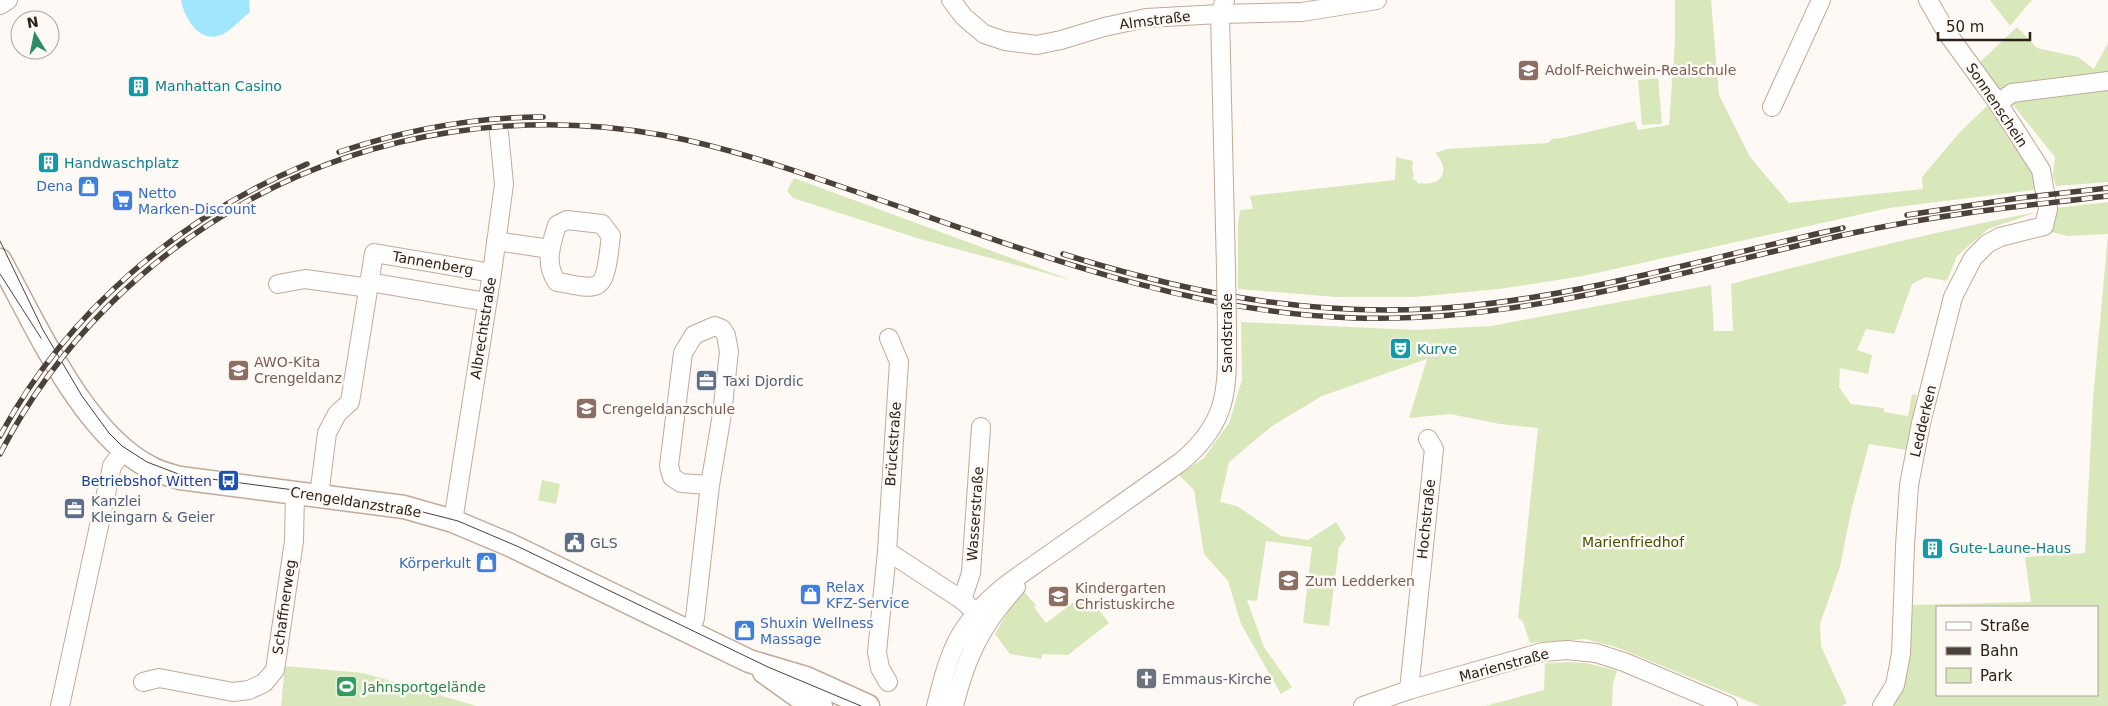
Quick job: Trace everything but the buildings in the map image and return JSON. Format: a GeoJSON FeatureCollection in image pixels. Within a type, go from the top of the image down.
{"type":"FeatureCollection","features":[{"type":"Feature","properties":{"kind":"main road","name":"Crengeldanzstraße"},"geometry":{"type":"LineString","coordinates":[[0,260],[65,378],[98,425],[124,450],[152,469],[180,478],[404,507],[453,521],[510,545],[749,661],[806,678],[841,701],[868,706]]}},
{"type":"Feature","properties":{"kind":"main road","name":"Crengeldanzstraße"},"geometry":{"type":"LineString","coordinates":[[749,661],[799,696],[821,706]]}},
{"type":"Feature","properties":{"kind":"street"},"geometry":{"type":"LineString","coordinates":[[0,5],[8,0]]}},
{"type":"Feature","properties":{"kind":"street","name":"Almstraße"},"geometry":{"type":"LineString","coordinates":[[951,0],[964,17],[984,34],[1005,41],[1037,45],[1061,40],[1104,26],[1222,7],[1302,12],[1377,0]]}},
{"type":"Feature","properties":{"kind":"street"},"geometry":{"type":"LineString","coordinates":[[1772,107],[1821,0]]}},
{"type":"Feature","properties":{"kind":"street","name":"Sonnenschein"},"geometry":{"type":"LineString","coordinates":[[1928,0],[1947,33],[1998,103],[2038,165],[2045,187]]}},
{"type":"Feature","properties":{"kind":"street","name":"Sandstraße"},"geometry":{"type":"LineString","coordinates":[[936,706],[949,660],[958,639],[982,617],[1003,586],[1182,461],[1202,442],[1220,413],[1225,393],[1227,329],[1222,7]]}},
{"type":"Feature","properties":{"kind":"street"},"geometry":{"type":"LineString","coordinates":[[1998,103],[2012,93],[2108,81]]}},
{"type":"Feature","properties":{"kind":"street","name":"Albrechtstraße"},"geometry":{"type":"LineString","coordinates":[[453,521],[504,184],[499,133]]}},
{"type":"Feature","properties":{"kind":"street","name":"Ledderken"},"geometry":{"type":"LineString","coordinates":[[1882,706],[1895,685],[1901,654],[1909,485],[1953,297],[1973,258],[1987,244],[2000,237],[2044,226],[2048,209],[2045,187]]}},
{"type":"Feature","properties":{"kind":"street"},"geometry":{"type":"LineString","coordinates":[[496,241],[550,248]]}},
{"type":"Feature","properties":{"kind":"street","name":"Tannenberg"},"geometry":{"type":"LineString","coordinates":[[319,496],[327,433],[337,414],[350,402],[374,253],[492,273]]}},
{"type":"Feature","properties":{"kind":"street"},"geometry":{"type":"LineString","coordinates":[[278,284],[305,279],[362,287],[369,282],[487,302]]}},
{"type":"Feature","properties":{"kind":"street"},"geometry":{"type":"LineString","coordinates":[[689,632],[695,618],[710,485],[722,414],[729,352],[726,335],[722,329],[716,326],[694,335],[683,353],[669,466],[672,477],[681,483],[710,485]]}},
{"type":"Feature","properties":{"kind":"street","name":"Brückstraße"},"geometry":{"type":"LineString","coordinates":[[888,682],[880,668],[878,652],[887,550],[899,362],[889,338]]}},
{"type":"Feature","properties":{"kind":"street","name":"Wasserstraße"},"geometry":{"type":"LineString","coordinates":[[962,600],[971,573],[981,427]]}},
{"type":"Feature","properties":{"kind":"street","name":"Hochstraße"},"geometry":{"type":"LineString","coordinates":[[1409,690],[1434,449],[1428,439]]}},
{"type":"Feature","properties":{"kind":"street"},"geometry":{"type":"LineString","coordinates":[[60,706],[112,466],[124,450]]}},
{"type":"Feature","properties":{"kind":"street","name":"Schaffnerweg"},"geometry":{"type":"LineString","coordinates":[[143,682],[159,678],[233,692],[249,690],[264,683],[275,670],[294,541],[294,493]]}},
{"type":"Feature","properties":{"kind":"street"},"geometry":{"type":"LineString","coordinates":[[887,550],[962,600],[982,617]]}},
{"type":"Feature","properties":{"kind":"street","name":"Sandstraße"},"geometry":{"type":"LineString","coordinates":[[954,706],[964,665],[982,617]]}},
{"type":"Feature","properties":{"kind":"street","name":"Marienstraße"},"geometry":{"type":"LineString","coordinates":[[1363,706],[1409,690],[1543,652],[1567,650],[1596,653],[1626,663],[1728,706]]}},
{"type":"Feature","properties":{"kind":"green space"},"geometry":{"type":"Polygon","coordinates":[[[1675,0],[1711,0],[1719,95],[1750,157],[1789,203],[1923,189],[1922,177],[1960,132],[1988,105],[2008,138],[2038,180],[2034,190],[1889,208],[1583,276],[1499,289],[1414,297],[1336,297],[1238,289],[1238,224],[1240,210],[1253,209],[1250,196],[1395,180],[1396,157],[1413,161],[1412,169],[1414,176],[1412,178],[1419,184],[1428,184],[1442,176],[1443,165],[1435,153],[1447,149],[1548,143],[1552,139],[1635,121],[1638,130],[1669,125],[1675,40],[1675,0]]]}},
{"type":"Feature","properties":{"kind":"green space"},"geometry":{"type":"Polygon","coordinates":[[[1990,0],[2032,0],[2010,26],[1990,0]]]}},
{"type":"Feature","properties":{"kind":"green space"},"geometry":{"type":"Polygon","coordinates":[[[2017,27],[2037,48],[2078,57],[2094,69],[2108,43],[2108,182],[2056,186],[2053,176],[2055,157],[1979,63],[2017,27]]]}},
{"type":"Feature","properties":{"kind":"green space"},"geometry":{"type":"Polygon","coordinates":[[[1658,78],[1662,124],[1642,125],[1638,80],[1658,78]]]}},
{"type":"Feature","properties":{"kind":"green space"},"geometry":{"type":"Polygon","coordinates":[[[794,178],[1071,280],[920,239],[793,198],[787,191],[794,178]]]}},
{"type":"Feature","properties":{"kind":"green space"},"geometry":{"type":"Polygon","coordinates":[[[2108,202],[2108,234],[2068,236],[2051,232],[2056,208],[2108,202]]]}},
{"type":"Feature","properties":{"kind":"green space","name":"Marienfriedhof"},"geometry":{"type":"Polygon","coordinates":[[[2037,212],[1988,229],[1957,256],[1947,281],[1926,277],[1912,284],[1894,334],[1866,329],[1857,350],[1872,355],[1868,374],[1840,368],[1839,387],[1851,404],[1884,408],[1884,412],[1908,416],[1912,394],[1917,395],[1906,450],[1869,444],[1851,511],[1840,567],[1820,624],[1821,646],[1847,703],[1841,706],[1760,706],[1616,647],[1585,639],[1530,643],[1523,622],[1518,618],[1538,428],[1500,424],[1450,414],[1409,418],[1427,359],[1322,396],[1272,426],[1229,462],[1220,502],[1237,506],[1281,536],[1308,540],[1336,522],[1346,538],[1339,547],[1329,626],[1303,623],[1312,547],[1266,541],[1257,601],[1247,600],[1264,647],[1292,687],[1281,694],[1241,624],[1228,581],[1204,554],[1194,490],[1179,475],[1204,458],[1229,423],[1242,380],[1241,322],[1416,330],[1491,326],[1711,285],[1714,331],[1733,331],[1731,284],[1883,245],[2037,212]]]}},
{"type":"Feature","properties":{"kind":"green space"},"geometry":{"type":"Polygon","coordinates":[[[2108,234],[2108,706],[1892,706],[1909,605],[2031,602],[2025,557],[2085,553],[2093,399],[2108,234]]]}},
{"type":"Feature","properties":{"kind":"green space"},"geometry":{"type":"Polygon","coordinates":[[[542,480],[560,484],[556,504],[538,500],[542,480]]]}},
{"type":"Feature","properties":{"kind":"green space"},"geometry":{"type":"Polygon","coordinates":[[[1023,591],[1036,605],[1034,607],[1046,623],[1086,593],[1109,623],[1068,655],[1042,654],[1042,659],[1010,654],[995,634],[1023,591]]]}},
{"type":"Feature","properties":{"kind":"green space"},"geometry":{"type":"Polygon","coordinates":[[[1545,663],[1586,663],[1617,671],[1613,683],[1612,706],[1485,706],[1544,690],[1545,663]]]}},
{"type":"Feature","properties":{"kind":"green space","name":"Jahnsportgelände"},"geometry":{"type":"Polygon","coordinates":[[[285,666],[363,673],[477,706],[281,706],[285,666]]]}},
{"type":"Feature","properties":{"kind":"water"},"geometry":{"type":"Polygon","coordinates":[[[181,0],[249,0],[250,12],[225,33],[213,37],[206,36],[199,32],[189,21],[181,0]]]}},
{"type":"Feature","properties":{"kind":"tram line"},"geometry":{"type":"LineString","coordinates":[[0,241],[43,330],[82,396],[109,433],[122,446],[147,462],[181,475],[384,502],[458,521],[519,547],[768,667],[861,706]]}},
{"type":"Feature","properties":{"kind":"tram line"},"geometry":{"type":"LineString","coordinates":[[0,274],[41,338]]}},
{"type":"Feature","properties":{"kind":"railway"},"geometry":{"type":"LineString","coordinates":[[339,152],[389,137],[440,126],[491,119],[543,117]]}},
{"type":"Feature","properties":{"kind":"railway"},"geometry":{"type":"LineString","coordinates":[[0,454],[48,376],[107,307],[140,276],[213,221],[253,198],[300,175],[350,156],[400,142],[452,132],[504,126],[557,125],[610,128],[662,135],[733,152],[779,166],[1035,253],[1097,273],[1161,290],[1225,304],[1289,313],[1355,318],[1418,317],[1480,312],[1542,303],[1665,278],[1880,227],[1978,212],[2108,196]]}},
{"type":"Feature","properties":{"kind":"railway"},"geometry":{"type":"LineString","coordinates":[[0,436],[27,391],[58,349],[93,310],[130,274],[171,241],[214,212],[260,186],[307,164]]}},
{"type":"Feature","properties":{"kind":"railway"},"geometry":{"type":"LineString","coordinates":[[1907,215],[2019,198],[2108,188]]}},
{"type":"Feature","properties":{"kind":"railway"},"geometry":{"type":"LineString","coordinates":[[1063,254],[1163,282],[1262,301],[1363,310],[1415,310],[1515,300],[1610,283],[1843,228]]}},
{"type":"Feature","properties":{"kind":"place","name":"Adolf-Reichwein-Realschule"},"geometry":{"type":"Point","coordinates":[1529,70]}},
{"type":"Feature","properties":{"kind":"place","name":"Manhattan Casino"},"geometry":{"type":"Point","coordinates":[139,86]}},
{"type":"Feature","properties":{"kind":"place","name":"Handwaschplatz"},"geometry":{"type":"Point","coordinates":[48,163]}},
{"type":"Feature","properties":{"kind":"place","name":"Dena"},"geometry":{"type":"Point","coordinates":[89,186]}},
{"type":"Feature","properties":{"kind":"place","name":"Netto Marken-Discount"},"geometry":{"type":"Point","coordinates":[122,201]}},
{"type":"Feature","properties":{"kind":"place","name":"Kurve"},"geometry":{"type":"Point","coordinates":[1401,349]}},
{"type":"Feature","properties":{"kind":"place","name":"AWO-Kita Crengeldanz"},"geometry":{"type":"Point","coordinates":[238,370]}},
{"type":"Feature","properties":{"kind":"place","name":"Taxi Djordic"},"geometry":{"type":"Point","coordinates":[707,381]}},
{"type":"Feature","properties":{"kind":"place","name":"Crengeldanzschule"},"geometry":{"type":"Point","coordinates":[586,409]}},
{"type":"Feature","properties":{"kind":"place","name":"Betriebshof Witten"},"geometry":{"type":"Point","coordinates":[228,481]}},
{"type":"Feature","properties":{"kind":"place","name":"Kanzlei Kleingarn & Geier"},"geometry":{"type":"Point","coordinates":[75,509]}},
{"type":"Feature","properties":{"kind":"place","name":"GLS"},"geometry":{"type":"Point","coordinates":[574,543]}},
{"type":"Feature","properties":{"kind":"place","name":"Gute-Laune-Haus"},"geometry":{"type":"Point","coordinates":[1933,548]}},
{"type":"Feature","properties":{"kind":"place","name":"Körperkult"},"geometry":{"type":"Point","coordinates":[487,563]}},
{"type":"Feature","properties":{"kind":"place","name":"Zum Ledderken"},"geometry":{"type":"Point","coordinates":[1289,581]}},
{"type":"Feature","properties":{"kind":"place","name":"Relax KFZ-Service"},"geometry":{"type":"Point","coordinates":[810,595]}},
{"type":"Feature","properties":{"kind":"place","name":"Kindergarten Christuskirche"},"geometry":{"type":"Point","coordinates":[1059,596]}},
{"type":"Feature","properties":{"kind":"place","name":"Shuxin Wellness Massage"},"geometry":{"type":"Point","coordinates":[744,631]}},
{"type":"Feature","properties":{"kind":"place","name":"Emmaus-Kirche"},"geometry":{"type":"Point","coordinates":[1146,679]}},
{"type":"Feature","properties":{"kind":"place","name":"Jahnsportgelände"},"geometry":{"type":"Point","coordinates":[347,687]}}]}
